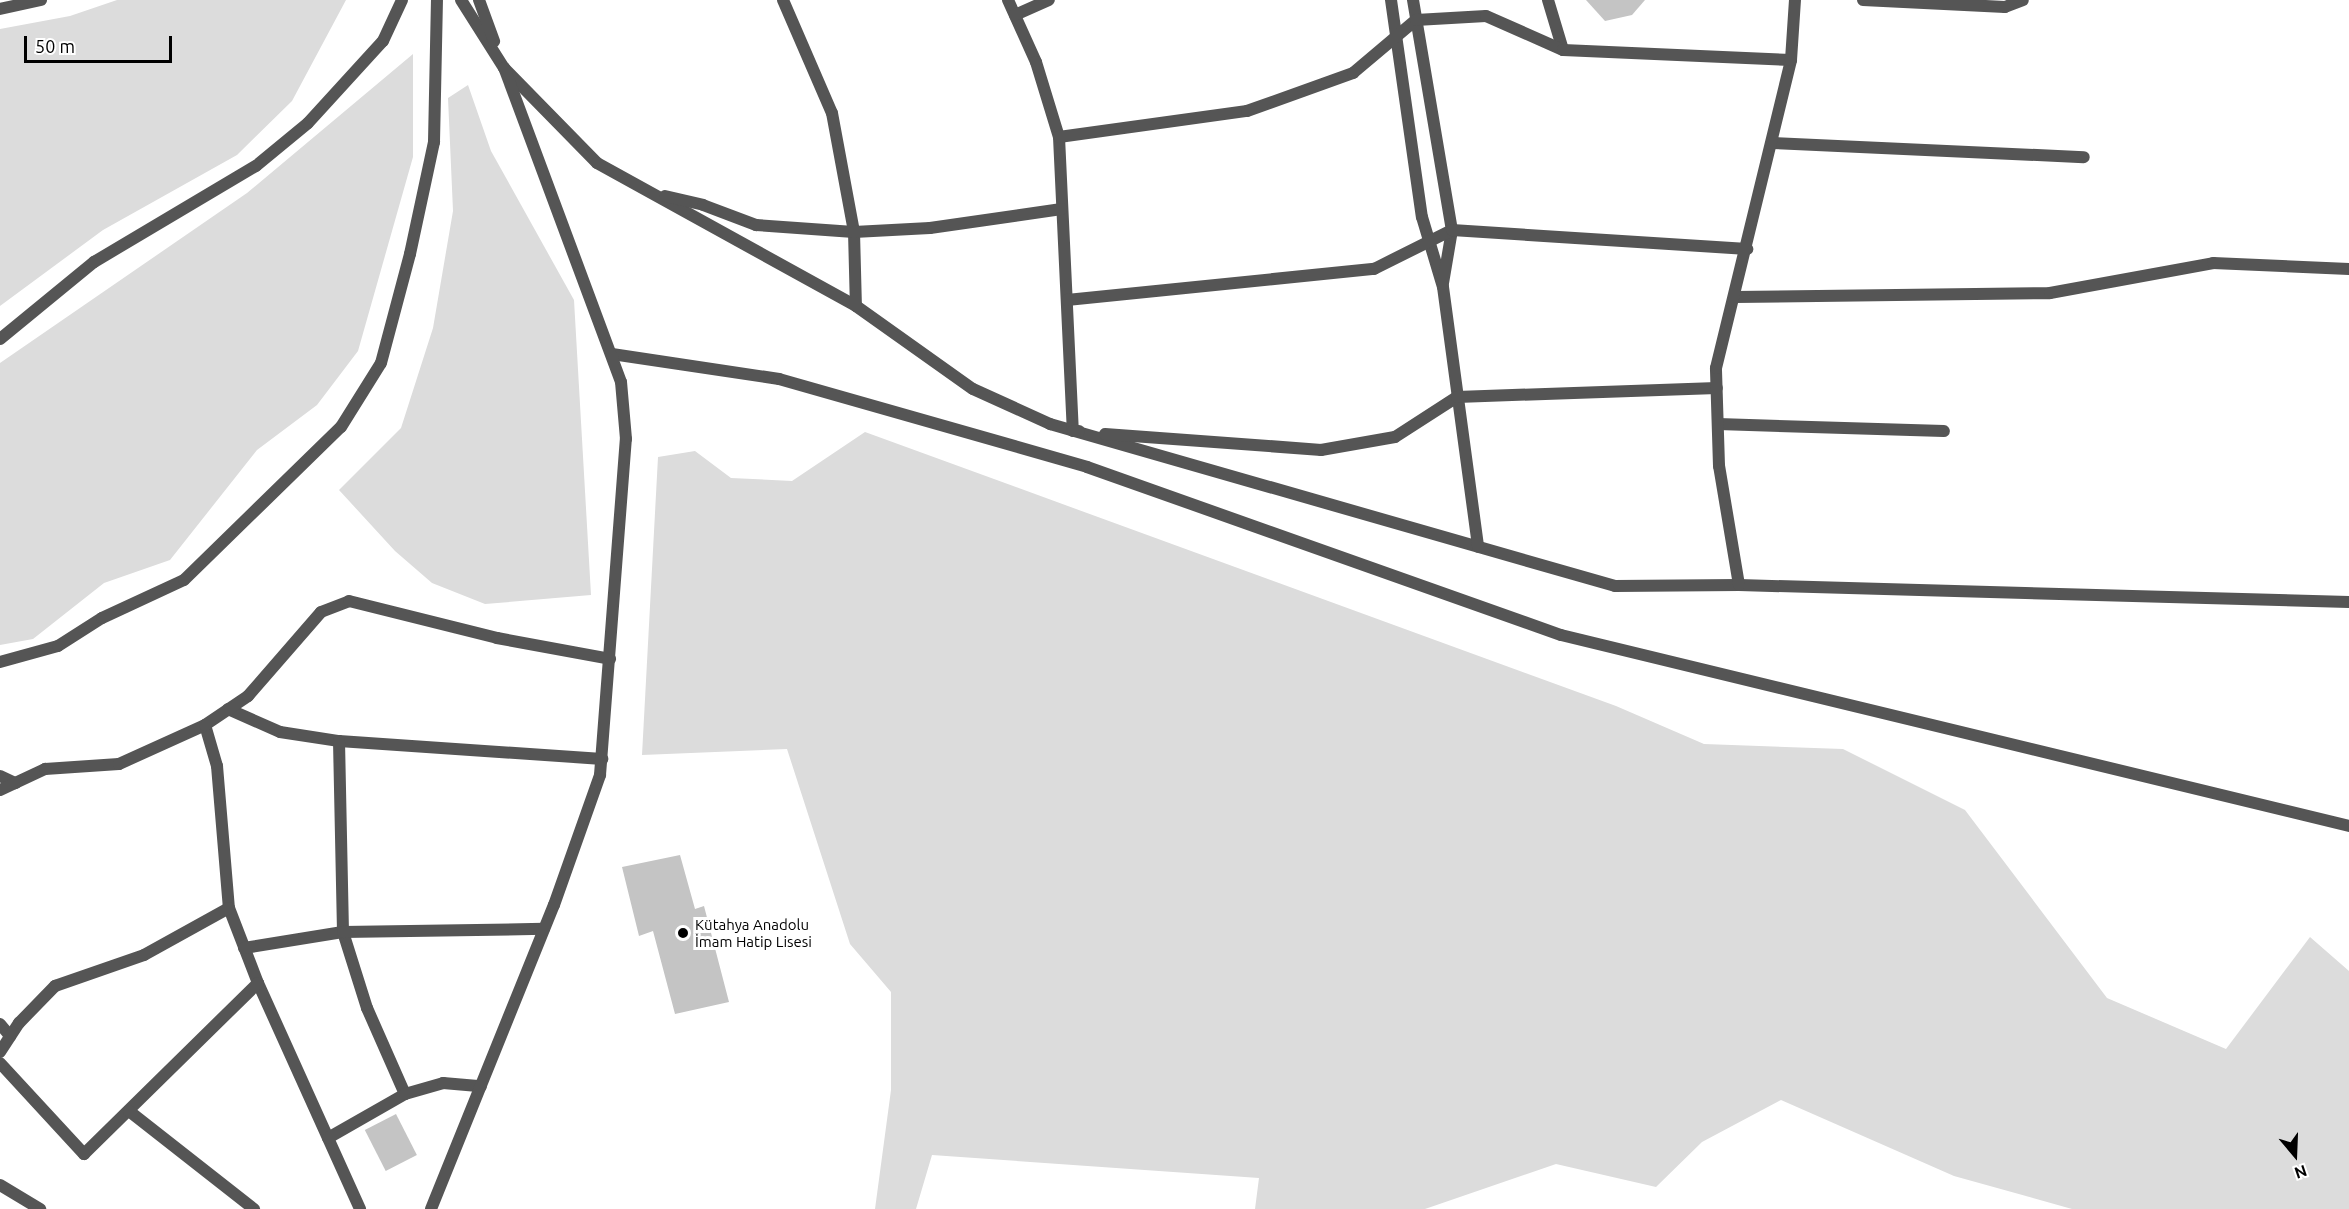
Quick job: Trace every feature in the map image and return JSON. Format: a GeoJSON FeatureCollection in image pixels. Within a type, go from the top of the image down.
{"type":"FeatureCollection","features":[{"type":"Feature","properties":{"kind":"street"},"geometry":{"type":"LineString","coordinates":[[0,9],[41,0]]}},
{"type":"Feature","properties":{"kind":"street"},"geometry":{"type":"LineString","coordinates":[[0,339],[94,262],[256,166],[309,123],[383,41],[402,0]]}},
{"type":"Feature","properties":{"kind":"street"},"geometry":{"type":"LineString","coordinates":[[0,662],[58,646],[102,618],[184,580],[341,427],[381,363],[410,254],[434,142],[437,0]]}},
{"type":"Feature","properties":{"kind":"street"},"geometry":{"type":"LineString","coordinates":[[461,0],[504,68],[597,163],[856,306],[973,389],[1073,431],[1616,586],[1739,585],[2349,602]]}},
{"type":"Feature","properties":{"kind":"street"},"geometry":{"type":"LineString","coordinates":[[431,1209],[544,929],[600,775],[626,439],[621,382],[612,354],[479,0]]}},
{"type":"Feature","properties":{"kind":"street"},"geometry":{"type":"LineString","coordinates":[[783,0],[832,113],[854,232],[856,306]]}},
{"type":"Feature","properties":{"kind":"street"},"geometry":{"type":"LineString","coordinates":[[1008,0],[1036,62],[1059,137],[1073,431]]}},
{"type":"Feature","properties":{"kind":"street"},"geometry":{"type":"LineString","coordinates":[[1015,15],[1049,0]]}},
{"type":"Feature","properties":{"kind":"street"},"geometry":{"type":"LineString","coordinates":[[1391,0],[1422,217],[1443,287],[1478,547]]}},
{"type":"Feature","properties":{"kind":"street"},"geometry":{"type":"LineString","coordinates":[[1413,0],[1452,230],[1443,287]]}},
{"type":"Feature","properties":{"kind":"street"},"geometry":{"type":"LineString","coordinates":[[1548,0],[1563,50]]}},
{"type":"Feature","properties":{"kind":"street"},"geometry":{"type":"LineString","coordinates":[[1739,585],[1719,466],[1716,368],[1747,249],[1791,60],[1795,0]]}},
{"type":"Feature","properties":{"kind":"street"},"geometry":{"type":"LineString","coordinates":[[1863,0],[2005,7],[2023,0]]}},
{"type":"Feature","properties":{"kind":"street"},"geometry":{"type":"LineString","coordinates":[[1059,137],[1247,111],[1353,73],[1395,35],[1416,20],[1486,16],[1563,50],[1791,60]]}},
{"type":"Feature","properties":{"kind":"street"},"geometry":{"type":"LineString","coordinates":[[1772,143],[2084,157]]}},
{"type":"Feature","properties":{"kind":"street"},"geometry":{"type":"LineString","coordinates":[[649,193],[703,205],[756,225],[854,232],[930,228],[1062,209]]}},
{"type":"Feature","properties":{"kind":"street"},"geometry":{"type":"LineString","coordinates":[[1067,300],[1374,269],[1452,230],[1747,249]]}},
{"type":"Feature","properties":{"kind":"street"},"geometry":{"type":"LineString","coordinates":[[1735,297],[2050,293],[2213,263],[2349,269]]}},
{"type":"Feature","properties":{"kind":"street"},"geometry":{"type":"LineString","coordinates":[[612,354],[779,379],[1087,467],[1561,635],[2349,826]]}},
{"type":"Feature","properties":{"kind":"street"},"geometry":{"type":"LineString","coordinates":[[1073,431],[1321,450],[1395,437],[1457,397],[1717,388]]}},
{"type":"Feature","properties":{"kind":"street"},"geometry":{"type":"LineString","coordinates":[[1718,424],[1944,430]]}},
{"type":"Feature","properties":{"kind":"street"},"geometry":{"type":"LineString","coordinates":[[0,790],[45,769],[119,764],[205,725],[248,696],[321,612],[349,601],[497,638],[610,659]]}},
{"type":"Feature","properties":{"kind":"street"},"geometry":{"type":"LineString","coordinates":[[228,709],[280,732],[339,741],[602,759]]}},
{"type":"Feature","properties":{"kind":"street"},"geometry":{"type":"LineString","coordinates":[[205,725],[217,766],[229,908],[258,983],[360,1209]]}},
{"type":"Feature","properties":{"kind":"street"},"geometry":{"type":"LineString","coordinates":[[339,741],[343,932],[367,1008],[405,1094]]}},
{"type":"Feature","properties":{"kind":"street"},"geometry":{"type":"LineString","coordinates":[[0,776],[15,783]]}},
{"type":"Feature","properties":{"kind":"street"},"geometry":{"type":"LineString","coordinates":[[0,1052],[10,1036],[55,986],[144,956],[229,908]]}},
{"type":"Feature","properties":{"kind":"street"},"geometry":{"type":"LineString","coordinates":[[244,948],[343,932],[544,929]]}},
{"type":"Feature","properties":{"kind":"street"},"geometry":{"type":"LineString","coordinates":[[0,1063],[84,1154],[258,983]]}},
{"type":"Feature","properties":{"kind":"street"},"geometry":{"type":"LineString","coordinates":[[0,1024],[10,1036]]}},
{"type":"Feature","properties":{"kind":"street"},"geometry":{"type":"LineString","coordinates":[[328,1138],[405,1094],[443,1083],[481,1086]]}},
{"type":"Feature","properties":{"kind":"street"},"geometry":{"type":"LineString","coordinates":[[129,1111],[254,1209]]}},
{"type":"Feature","properties":{"kind":"street"},"geometry":{"type":"LineString","coordinates":[[0,1185],[40,1209]]}},
{"type":"Feature","properties":{"kind":"shaded area"},"geometry":{"type":"Polygon","coordinates":[[[117,0],[346,0],[292,101],[237,155],[103,230],[0,306],[0,29],[70,16],[117,0]]]}},
{"type":"Feature","properties":{"kind":"shaded area"},"geometry":{"type":"Polygon","coordinates":[[[413,54],[413,157],[358,351],[317,405],[257,450],[170,560],[104,583],[33,639],[0,645],[0,363],[247,193],[413,54]]]}},
{"type":"Feature","properties":{"kind":"shaded area"},"geometry":{"type":"Polygon","coordinates":[[[468,85],[491,151],[574,300],[591,595],[485,604],[432,583],[395,551],[339,490],[401,428],[433,328],[453,211],[448,98],[468,85]]]}},
{"type":"Feature","properties":{"kind":"shaded area"},"geometry":{"type":"Polygon","coordinates":[[[865,432],[1616,706],[1704,744],[1843,749],[1965,810],[2107,998],[2226,1049],[2310,937],[2349,971],[2349,1209],[2072,1209],[1954,1176],[1781,1100],[1702,1142],[1656,1187],[1556,1164],[1425,1209],[1255,1209],[1259,1178],[932,1155],[916,1209],[875,1209],[891,1090],[891,992],[850,944],[787,749],[642,755],[658,457],[695,451],[731,478],[792,481],[865,432]]]}},
{"type":"Feature","properties":{"kind":"building"},"geometry":{"type":"Polygon","coordinates":[[[1586,0],[1645,0],[1632,15],[1605,21],[1586,0]]]}},
{"type":"Feature","properties":{"kind":"building","name":"Kütahya Anadolu İmam Hatip Lisesi"},"geometry":{"type":"Polygon","coordinates":[[[680,855],[695,909],[704,906],[729,1002],[675,1014],[653,931],[639,936],[622,867],[680,855]]]}},
{"type":"Feature","properties":{"kind":"building"},"geometry":{"type":"Polygon","coordinates":[[[396,1114],[417,1155],[386,1171],[365,1130],[396,1114]]]}},
{"type":"Feature","properties":{"kind":"place","name":"Kütahya Anadolu İmam Hatip Lisesi"},"geometry":{"type":"Point","coordinates":[683,933]}}]}
